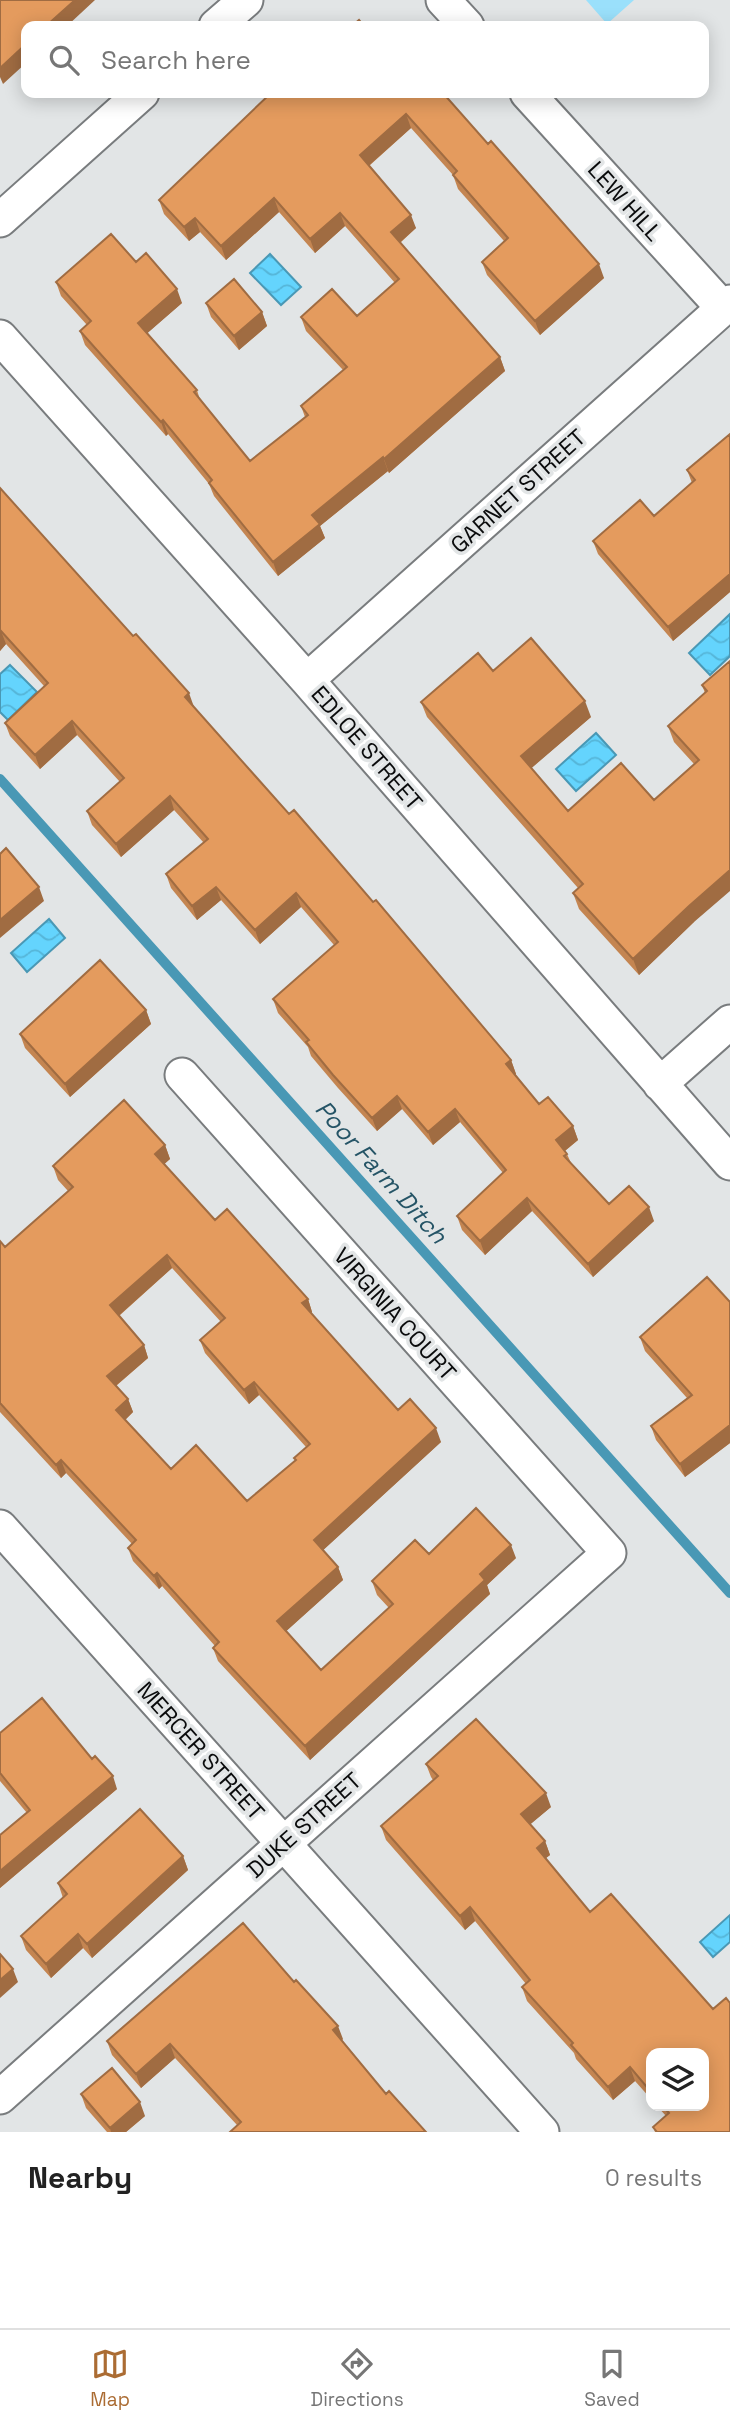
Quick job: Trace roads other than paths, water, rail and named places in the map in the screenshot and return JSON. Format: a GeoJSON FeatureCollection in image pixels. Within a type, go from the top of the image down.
{"type":"FeatureCollection","features":[{"type":"Feature","properties":{"kind":"street"},"geometry":{"type":"LineString","coordinates":[[222,21],[246,0]]}},
{"type":"Feature","properties":{"kind":"street"},"geometry":{"type":"LineString","coordinates":[[443,0],[462,21]]}},
{"type":"Feature","properties":{"kind":"street"},"geometry":{"type":"LineString","coordinates":[[0,220],[136,98]]}},
{"type":"Feature","properties":{"kind":"street","name":"LEW HILL"},"geometry":{"type":"LineString","coordinates":[[532,98],[726,305]]}},
{"type":"Feature","properties":{"kind":"street","name":"GARNET STREET"},"geometry":{"type":"LineString","coordinates":[[307,680],[726,305]]}},
{"type":"Feature","properties":{"kind":"street","name":"EDLOE STREET"},"geometry":{"type":"LineString","coordinates":[[0,337],[307,680],[730,1163]]}},
{"type":"Feature","properties":{"kind":"street"},"geometry":{"type":"LineString","coordinates":[[660,1084],[730,1022]]}},
{"type":"Feature","properties":{"kind":"street","name":"VIRGINIA COURT"},"geometry":{"type":"LineString","coordinates":[[182,1075],[609,1553]]}},
{"type":"Feature","properties":{"kind":"street","name":"MERCER STREET"},"geometry":{"type":"LineString","coordinates":[[0,1527],[542,2132]]}},
{"type":"Feature","properties":{"kind":"street","name":"DUKE STREET"},"geometry":{"type":"LineString","coordinates":[[0,2097],[609,1553]]}},
{"type":"Feature","properties":{"kind":"water"},"geometry":{"type":"Polygon","coordinates":[[[270,254],[301,287],[281,305],[250,273],[270,254]]]}},
{"type":"Feature","properties":{"kind":"water"},"geometry":{"type":"Polygon","coordinates":[[[730,614],[730,656],[710,675],[689,653],[730,614]]]}},
{"type":"Feature","properties":{"kind":"water"},"geometry":{"type":"Polygon","coordinates":[[[10,665],[37,692],[8,720],[0,712],[0,674],[10,665]]]}},
{"type":"Feature","properties":{"kind":"water"},"geometry":{"type":"Polygon","coordinates":[[[596,733],[616,755],[576,791],[556,769],[596,733]]]}},
{"type":"Feature","properties":{"kind":"water"},"geometry":{"type":"Polygon","coordinates":[[[49,919],[65,938],[27,972],[11,953],[49,919]]]}},
{"type":"Feature","properties":{"kind":"water"},"geometry":{"type":"Polygon","coordinates":[[[730,1915],[730,1942],[713,1957],[700,1942],[730,1915]]]}},
{"type":"Feature","properties":{"kind":"waterway","name":"Poor Farm Ditch"},"geometry":{"type":"LineString","coordinates":[[0,779],[730,1593]]}}]}
